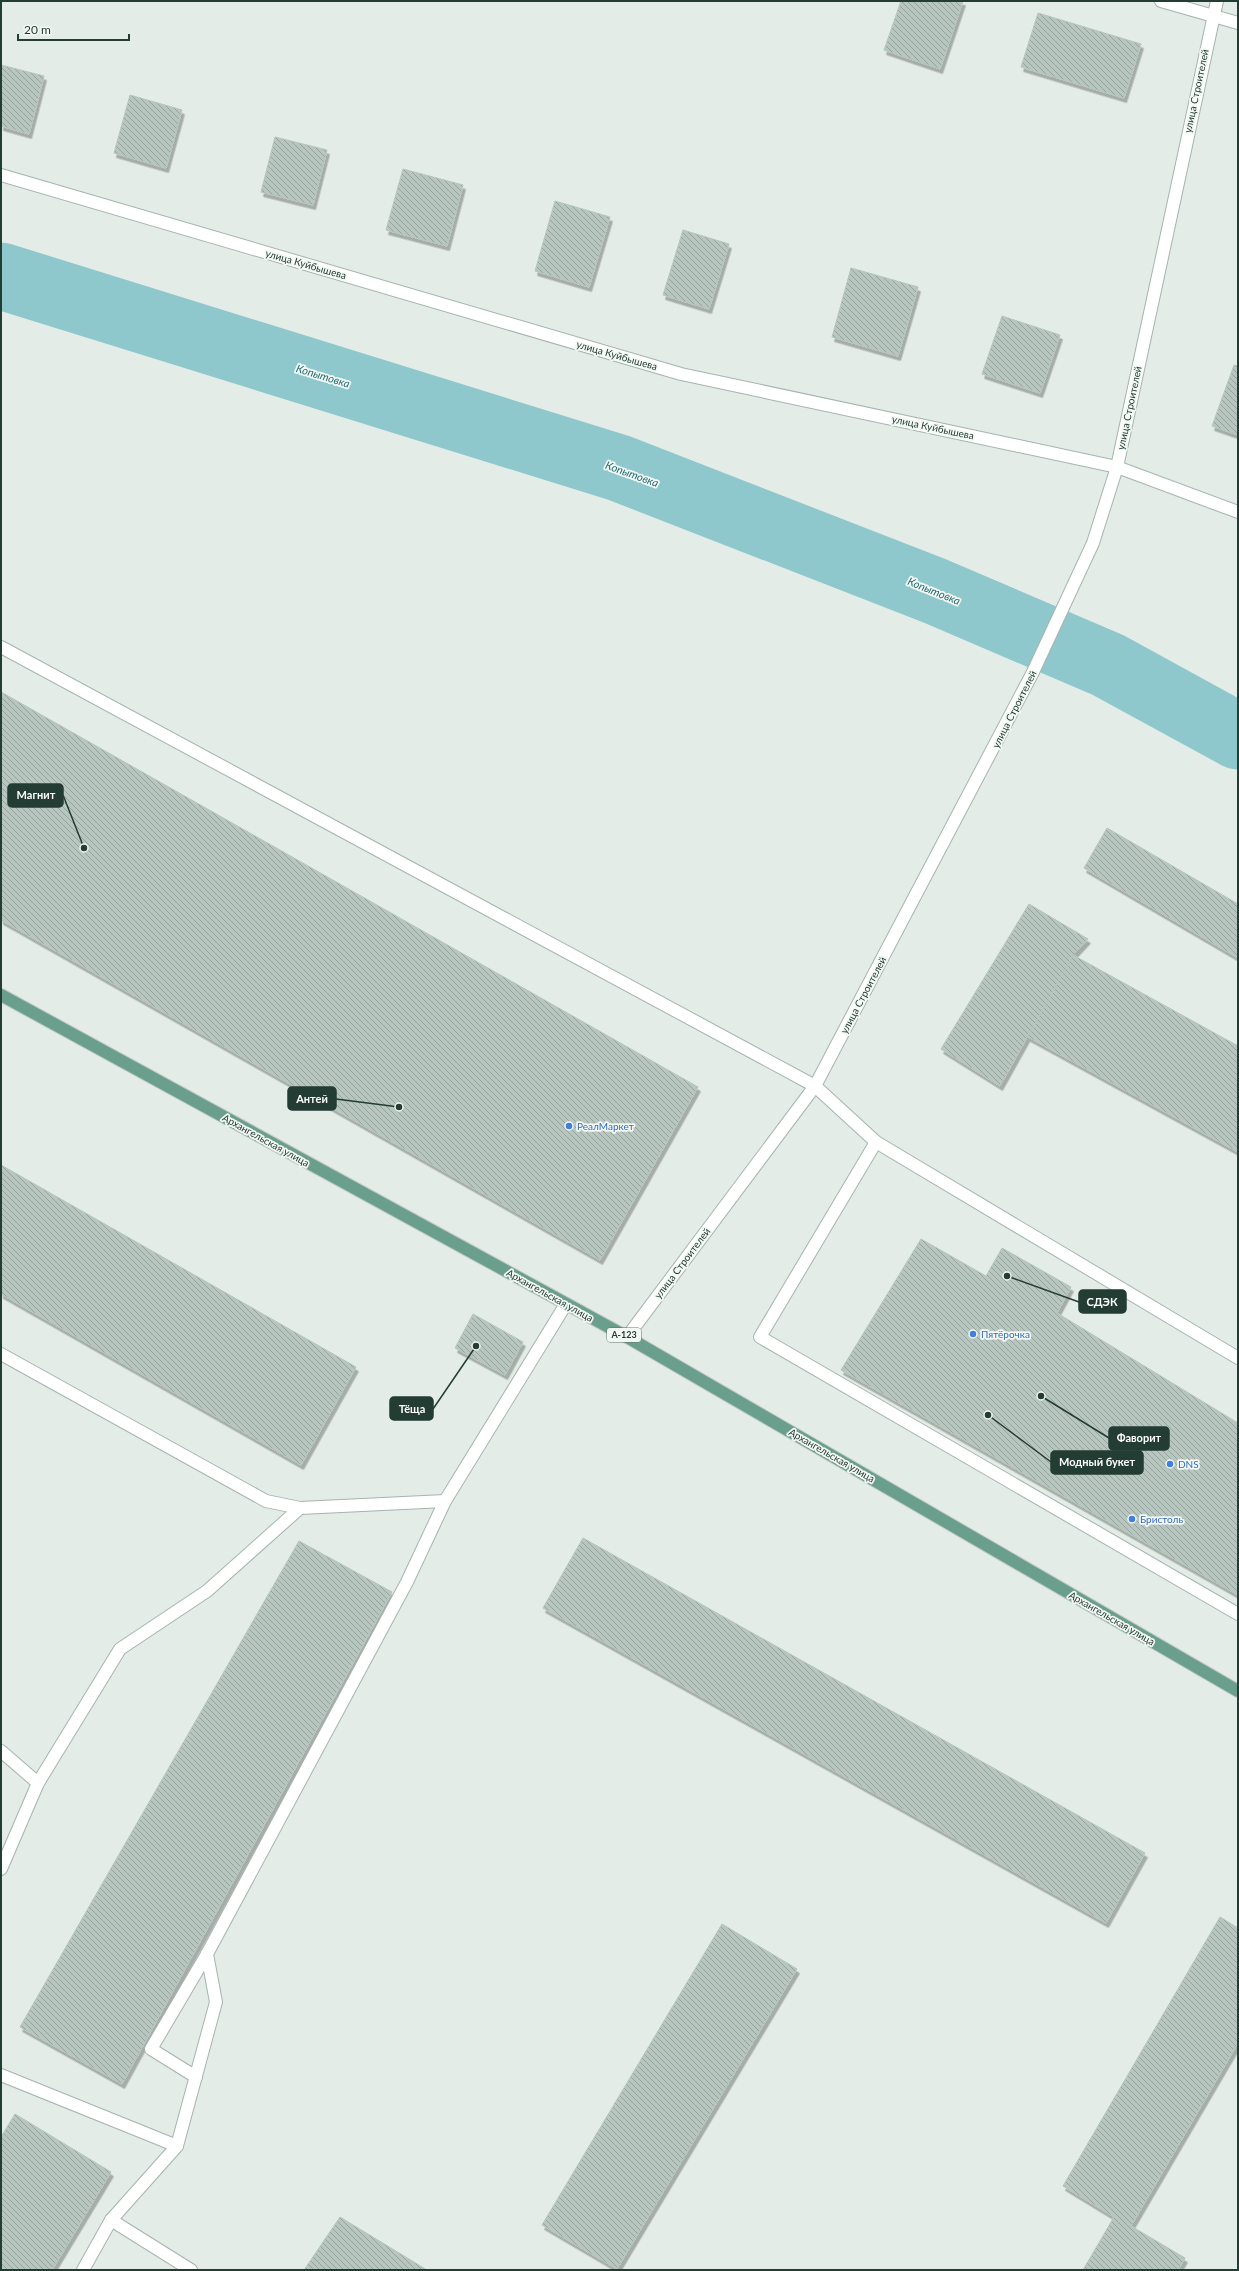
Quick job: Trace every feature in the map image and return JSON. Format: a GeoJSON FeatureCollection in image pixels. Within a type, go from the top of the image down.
{"type":"FeatureCollection","features":[{"type":"Feature","properties":{"kind":"main road","name":"Архангельская улица"},"geometry":{"type":"LineString","coordinates":[[1,995],[627,1337],[1238,1690]]}},
{"type":"Feature","properties":{"kind":"street"},"geometry":{"type":"LineString","coordinates":[[1161,1],[1238,22]]}},
{"type":"Feature","properties":{"kind":"street","name":"улица Строителей"},"geometry":{"type":"LineString","coordinates":[[627,1337],[815,1086],[1033,672],[1093,543],[1117,467],[1212,16],[1217,1]]}},
{"type":"Feature","properties":{"kind":"street","name":"улица Куйбышева"},"geometry":{"type":"LineString","coordinates":[[1,175],[681,374],[1117,467],[1238,512]]}},
{"type":"Feature","properties":{"kind":"street"},"geometry":{"type":"LineString","coordinates":[[1,647],[815,1086],[876,1142],[1238,1358]]}},
{"type":"Feature","properties":{"kind":"street"},"geometry":{"type":"LineString","coordinates":[[876,1142],[760,1337],[1238,1614]]}},
{"type":"Feature","properties":{"kind":"street"},"geometry":{"type":"LineString","coordinates":[[196,2077],[152,2048],[207,1954],[407,1582],[445,1500],[566,1304]]}},
{"type":"Feature","properties":{"kind":"street"},"geometry":{"type":"LineString","coordinates":[[1,1354],[266,1501],[300,1508],[445,1500]]}},
{"type":"Feature","properties":{"kind":"street"},"geometry":{"type":"LineString","coordinates":[[1,1869],[38,1782],[120,1649],[207,1591],[300,1508]]}},
{"type":"Feature","properties":{"kind":"street"},"geometry":{"type":"LineString","coordinates":[[1,1751],[38,1782]]}},
{"type":"Feature","properties":{"kind":"street"},"geometry":{"type":"LineString","coordinates":[[83,2270],[111,2220],[177,2146],[216,2002],[207,1954]]}},
{"type":"Feature","properties":{"kind":"street"},"geometry":{"type":"LineString","coordinates":[[1,2075],[177,2146]]}},
{"type":"Feature","properties":{"kind":"street"},"geometry":{"type":"LineString","coordinates":[[111,2220],[191,2270]]}},
{"type":"Feature","properties":{"kind":"building"},"geometry":{"type":"Polygon","coordinates":[[[901,1],[963,1],[940,69],[884,50],[901,1]]]}},
{"type":"Feature","properties":{"kind":"building"},"geometry":{"type":"Polygon","coordinates":[[[1038,13],[1141,44],[1124,98],[1021,67],[1038,13]]]}},
{"type":"Feature","properties":{"kind":"building"},"geometry":{"type":"Polygon","coordinates":[[[1,65],[44,76],[29,134],[1,126],[1,65]]]}},
{"type":"Feature","properties":{"kind":"building"},"geometry":{"type":"Polygon","coordinates":[[[130,95],[182,110],[166,168],[114,153],[130,95]]]}},
{"type":"Feature","properties":{"kind":"building"},"geometry":{"type":"Polygon","coordinates":[[[275,137],[327,150],[313,205],[261,192],[275,137]]]}},
{"type":"Feature","properties":{"kind":"building"},"geometry":{"type":"Polygon","coordinates":[[[403,169],[463,185],[447,246],[386,230],[403,169]]]}},
{"type":"Feature","properties":{"kind":"building"},"geometry":{"type":"Polygon","coordinates":[[[555,201],[610,217],[589,287],[535,271],[555,201]]]}},
{"type":"Feature","properties":{"kind":"building"},"geometry":{"type":"Polygon","coordinates":[[[683,230],[729,244],[709,309],[663,295],[683,230]]]}},
{"type":"Feature","properties":{"kind":"building"},"geometry":{"type":"Polygon","coordinates":[[[851,268],[918,287],[898,356],[832,337],[851,268]]]}},
{"type":"Feature","properties":{"kind":"building"},"geometry":{"type":"Polygon","coordinates":[[[1002,316],[1060,335],[1040,393],[982,374],[1002,316]]]}},
{"type":"Feature","properties":{"kind":"building"},"geometry":{"type":"Polygon","coordinates":[[[1234,365],[1238,366],[1238,435],[1212,426],[1234,365]]]}},
{"type":"Feature","properties":{"kind":"building"},"geometry":{"type":"Polygon","coordinates":[[[1,692],[698,1087],[600,1260],[1,920],[1,692]]]}},
{"type":"Feature","properties":{"kind":"building"},"geometry":{"type":"Polygon","coordinates":[[[1107,828],[1238,904],[1238,958],[1084,868],[1107,828]]]}},
{"type":"Feature","properties":{"kind":"building"},"geometry":{"type":"Polygon","coordinates":[[[1029,904],[1088,939],[1073,955],[1000,1086],[941,1049],[1029,904]]]}},
{"type":"Feature","properties":{"kind":"building"},"geometry":{"type":"Polygon","coordinates":[[[1073,955],[1238,1046],[1238,1152],[1028,1037],[1073,955]]]}},
{"type":"Feature","properties":{"kind":"building"},"geometry":{"type":"Polygon","coordinates":[[[1,1165],[356,1367],[301,1465],[1,1294],[1,1165]]]}},
{"type":"Feature","properties":{"kind":"building"},"geometry":{"type":"Polygon","coordinates":[[[921,1239],[986,1276],[1002,1248],[1071,1287],[1057,1313],[1238,1423],[1238,1595],[841,1370],[921,1239]]]}},
{"type":"Feature","properties":{"kind":"building"},"geometry":{"type":"Polygon","coordinates":[[[473,1314],[523,1342],[505,1375],[455,1348],[473,1314]]]}},
{"type":"Feature","properties":{"kind":"building"},"geometry":{"type":"Polygon","coordinates":[[[583,1538],[1145,1853],[1106,1923],[543,1608],[583,1538]]]}},
{"type":"Feature","properties":{"kind":"building"},"geometry":{"type":"Polygon","coordinates":[[[299,1541],[392,1592],[122,2084],[20,2027],[299,1541]]]}},
{"type":"Feature","properties":{"kind":"building"},"geometry":{"type":"Polygon","coordinates":[[[1220,1917],[1238,1928],[1238,2043],[1131,2226],[1185,2258],[1178,2270],[1083,2270],[1114,2217],[1063,2186],[1220,1917]]]}},
{"type":"Feature","properties":{"kind":"building"},"geometry":{"type":"Polygon","coordinates":[[[722,1924],[797,1969],[617,2269],[542,2225],[722,1924]]]}},
{"type":"Feature","properties":{"kind":"building"},"geometry":{"type":"Polygon","coordinates":[[[15,2114],[111,2172],[52,2270],[1,2270],[1,2137],[15,2114]]]}},
{"type":"Feature","properties":{"kind":"building"},"geometry":{"type":"Polygon","coordinates":[[[340,2217],[427,2270],[304,2270],[340,2217]]]}},
{"type":"Feature","properties":{"kind":"waterway","name":"Копытовка"},"geometry":{"type":"LineString","coordinates":[[1,276],[619,468],[935,591],[1108,665],[1238,736]]}},
{"type":"Feature","properties":{"kind":"place","name":"Магнит"},"geometry":{"type":"Point","coordinates":[84,848]}},
{"type":"Feature","properties":{"kind":"place","name":"Антей"},"geometry":{"type":"Point","coordinates":[399,1107]}},
{"type":"Feature","properties":{"kind":"place","name":"РеалМаркет"},"geometry":{"type":"Point","coordinates":[569,1126]}},
{"type":"Feature","properties":{"kind":"place","name":"СДЭК"},"geometry":{"type":"Point","coordinates":[1007,1276]}},
{"type":"Feature","properties":{"kind":"place","name":"Пятёрочка"},"geometry":{"type":"Point","coordinates":[973,1334]}},
{"type":"Feature","properties":{"kind":"place","name":"Тёща"},"geometry":{"type":"Point","coordinates":[476,1346]}},
{"type":"Feature","properties":{"kind":"place","name":"Фаворит"},"geometry":{"type":"Point","coordinates":[1041,1396]}},
{"type":"Feature","properties":{"kind":"place","name":"Модный букет"},"geometry":{"type":"Point","coordinates":[988,1415]}},
{"type":"Feature","properties":{"kind":"place","name":"DNS"},"geometry":{"type":"Point","coordinates":[1170,1464]}},
{"type":"Feature","properties":{"kind":"place","name":"Бристоль"},"geometry":{"type":"Point","coordinates":[1132,1519]}}]}
